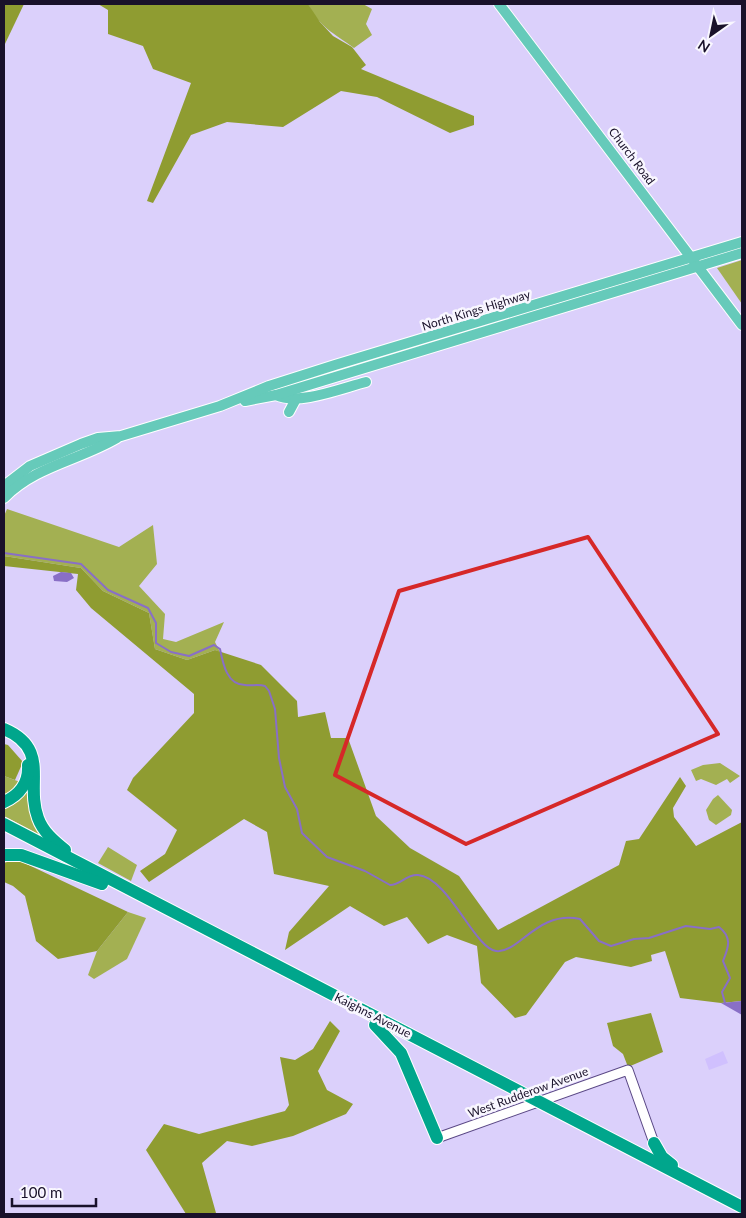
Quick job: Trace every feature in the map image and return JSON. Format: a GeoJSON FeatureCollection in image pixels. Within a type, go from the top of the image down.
{"type":"FeatureCollection","features":[{"type":"Feature","properties":{"kind":"highway"},"geometry":{"type":"LineString","coordinates":[[4,729],[20,737],[31,751],[34,768],[36,809],[41,826],[54,841],[85,866]]}},
{"type":"Feature","properties":{"kind":"highway"},"geometry":{"type":"LineString","coordinates":[[4,736],[13,740],[23,750],[28,768],[27,779],[21,790],[4,802]]}},
{"type":"Feature","properties":{"kind":"highway","name":"Kaighns Avenue"},"geometry":{"type":"LineString","coordinates":[[4,824],[535,1103],[741,1214]]}},
{"type":"Feature","properties":{"kind":"highway","name":"Kaighns Avenue"},"geometry":{"type":"LineString","coordinates":[[4,834],[375,1025],[742,1206]]}},
{"type":"Feature","properties":{"kind":"highway"},"geometry":{"type":"LineString","coordinates":[[4,855],[21,855],[102,884]]}},
{"type":"Feature","properties":{"kind":"highway"},"geometry":{"type":"LineString","coordinates":[[375,1025],[401,1053],[437,1138]]}},
{"type":"Feature","properties":{"kind":"highway"},"geometry":{"type":"LineString","coordinates":[[654,1143],[665,1160],[694,1182]]}},
{"type":"Feature","properties":{"kind":"main road","name":"Church Road"},"geometry":{"type":"LineString","coordinates":[[499,4],[742,325]]}},
{"type":"Feature","properties":{"kind":"main road","name":"North Kings Highway"},"geometry":{"type":"LineString","coordinates":[[4,485],[30,466],[98,438],[121,436],[220,406],[269,386],[335,365],[742,242]]}},
{"type":"Feature","properties":{"kind":"main road","name":"North Kings Highway"},"geometry":{"type":"LineString","coordinates":[[220,406],[276,395],[742,253]]}},
{"type":"Feature","properties":{"kind":"main road"},"geometry":{"type":"LineString","coordinates":[[276,395],[284,399],[296,399],[366,382]]}},
{"type":"Feature","properties":{"kind":"main road"},"geometry":{"type":"LineString","coordinates":[[289,412],[296,399]]}},
{"type":"Feature","properties":{"kind":"main road","name":"North Kings Highway"},"geometry":{"type":"LineString","coordinates":[[4,498],[20,483],[35,474],[101,448],[121,436]]}},
{"type":"Feature","properties":{"kind":"street","name":"West Rudderow Avenue"},"geometry":{"type":"LineString","coordinates":[[437,1138],[628,1070],[654,1143]]}},
{"type":"Feature","properties":{"kind":"highlighted area"},"geometry":{"type":"Polygon","coordinates":[[[588,537],[718,734],[466,844],[335,775],[399,591],[588,537]]]}},
{"type":"Feature","properties":{"kind":"shaded area"},"geometry":{"type":"Polygon","coordinates":[[[61,572],[71,573],[74,578],[67,582],[54,581],[53,576],[61,572]]]}},
{"type":"Feature","properties":{"kind":"shaded area"},"geometry":{"type":"Polygon","coordinates":[[[742,1001],[742,1015],[721,1003],[742,1001]]]}},
{"type":"Feature","properties":{"kind":"shaded area"},"geometry":{"type":"Polygon","coordinates":[[[723,1051],[728,1063],[709,1070],[705,1059],[723,1051]]]}},
{"type":"Feature","properties":{"kind":"green space"},"geometry":{"type":"Polygon","coordinates":[[[4,4],[24,4],[4,46],[4,4]]]}},
{"type":"Feature","properties":{"kind":"green space"},"geometry":{"type":"Polygon","coordinates":[[[98,4],[308,4],[320,22],[333,36],[352,47],[366,65],[361,69],[474,116],[474,125],[450,133],[377,97],[341,91],[283,127],[227,122],[191,135],[153,203],[147,201],[191,83],[153,69],[143,46],[108,34],[108,10],[98,4]]]}},
{"type":"Feature","properties":{"kind":"green space"},"geometry":{"type":"Polygon","coordinates":[[[308,4],[363,4],[372,9],[366,24],[372,35],[354,48],[323,25],[308,4]]]}},
{"type":"Feature","properties":{"kind":"green space"},"geometry":{"type":"Polygon","coordinates":[[[742,260],[742,304],[717,268],[742,260]]]}},
{"type":"Feature","properties":{"kind":"green space"},"geometry":{"type":"Polygon","coordinates":[[[7,509],[119,547],[153,525],[157,564],[139,586],[165,614],[163,639],[176,642],[224,622],[215,642],[220,652],[215,650],[187,660],[155,649],[149,613],[103,591],[81,568],[4,556],[4,516],[7,509]]]}},
{"type":"Feature","properties":{"kind":"green space"},"geometry":{"type":"Polygon","coordinates":[[[4,556],[81,568],[103,591],[149,613],[155,649],[187,660],[215,650],[261,665],[297,701],[298,717],[325,712],[331,738],[348,738],[376,816],[410,848],[459,876],[498,930],[619,865],[626,841],[639,839],[680,777],[686,786],[673,808],[674,817],[696,846],[742,822],[742,1001],[721,1003],[680,998],[665,951],[651,955],[652,961],[631,967],[576,957],[565,962],[526,1015],[515,1018],[481,983],[477,946],[447,935],[428,944],[407,917],[384,926],[350,906],[285,950],[289,932],[329,886],[274,874],[267,832],[244,819],[149,882],[140,871],[165,854],[177,830],[127,790],[133,778],[194,713],[194,694],[91,608],[76,590],[78,574],[4,566],[4,556]]]}},
{"type":"Feature","properties":{"kind":"green space"},"geometry":{"type":"Polygon","coordinates":[[[4,744],[8,745],[23,762],[15,780],[4,776],[4,744]]]}},
{"type":"Feature","properties":{"kind":"green space"},"geometry":{"type":"Polygon","coordinates":[[[720,763],[740,776],[730,783],[727,779],[716,785],[701,779],[696,781],[691,770],[703,765],[720,763]]]}},
{"type":"Feature","properties":{"kind":"green space"},"geometry":{"type":"Polygon","coordinates":[[[4,776],[20,782],[13,792],[4,797],[4,776]]]}},
{"type":"Feature","properties":{"kind":"green space"},"geometry":{"type":"Polygon","coordinates":[[[31,786],[32,814],[40,835],[4,816],[4,806],[13,805],[31,786]]]}},
{"type":"Feature","properties":{"kind":"green space"},"geometry":{"type":"Polygon","coordinates":[[[718,795],[732,810],[731,815],[716,825],[709,820],[706,810],[718,795]]]}},
{"type":"Feature","properties":{"kind":"green space"},"geometry":{"type":"Polygon","coordinates":[[[108,847],[137,865],[131,881],[98,863],[108,847]]]}},
{"type":"Feature","properties":{"kind":"green space"},"geometry":{"type":"Polygon","coordinates":[[[16,859],[128,912],[97,951],[58,959],[36,941],[25,896],[13,886],[4,882],[4,863],[16,859]]]}},
{"type":"Feature","properties":{"kind":"green space"},"geometry":{"type":"Polygon","coordinates":[[[128,912],[146,918],[127,959],[94,979],[88,975],[97,951],[128,912]]]}},
{"type":"Feature","properties":{"kind":"green space"},"geometry":{"type":"Polygon","coordinates":[[[651,1013],[663,1052],[628,1067],[623,1054],[613,1046],[607,1023],[651,1013]]]}},
{"type":"Feature","properties":{"kind":"green space"},"geometry":{"type":"Polygon","coordinates":[[[330,1021],[340,1031],[318,1071],[327,1090],[353,1104],[346,1114],[293,1136],[252,1146],[227,1141],[202,1163],[216,1213],[186,1214],[146,1150],[164,1124],[199,1134],[285,1111],[289,1105],[280,1057],[295,1060],[313,1049],[330,1021]]]}},
{"type":"Feature","properties":{"kind":"waterway"},"geometry":{"type":"LineString","coordinates":[[4,553],[81,564],[108,590],[148,608],[156,623],[156,643],[171,652],[189,656],[214,645],[220,649],[230,678],[239,684],[265,686],[269,691],[275,709],[279,758],[285,787],[297,809],[302,833],[327,857],[365,871],[390,885],[394,885],[414,875],[429,879],[440,887],[479,939],[496,951],[513,946],[541,926],[565,918],[580,919],[599,941],[611,946],[634,939],[649,938],[686,926],[710,929],[719,927],[728,939],[723,961],[730,978],[722,992],[725,1003]]}}]}
